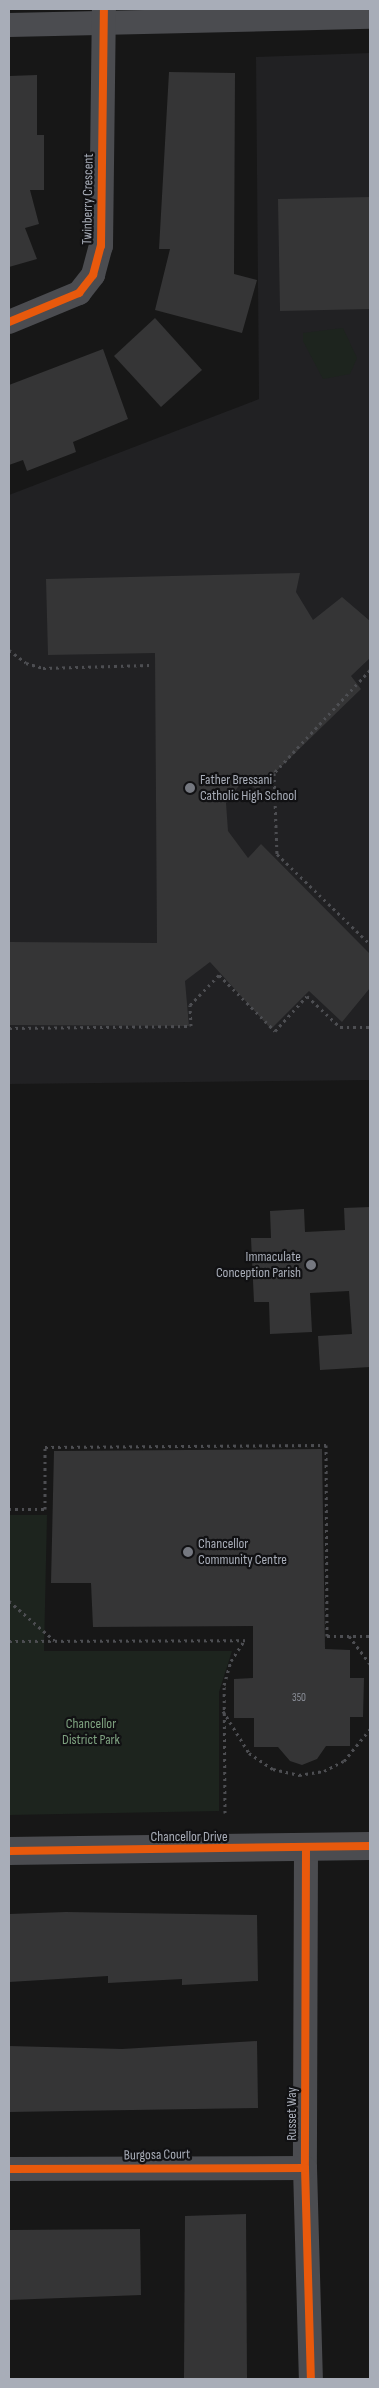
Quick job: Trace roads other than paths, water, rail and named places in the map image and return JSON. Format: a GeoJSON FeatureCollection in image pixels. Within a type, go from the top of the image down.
{"type":"FeatureCollection","features":[{"type":"Feature","properties":{"kind":"street"},"geometry":{"type":"LineString","coordinates":[[9,25],[104,16],[370,17]]}},
{"type":"Feature","properties":{"kind":"street","name":"Twinberry Crescent"},"geometry":{"type":"LineString","coordinates":[[9,322],[79,294],[93,275],[101,246],[104,16]]}},
{"type":"Feature","properties":{"kind":"street","name":"Chancellor Drive"},"geometry":{"type":"LineString","coordinates":[[9,1851],[306,1849],[370,1846]]}},
{"type":"Feature","properties":{"kind":"street","name":"Russet Way"},"geometry":{"type":"LineString","coordinates":[[306,1849],[305,2168],[311,2379]]}},
{"type":"Feature","properties":{"kind":"street","name":"Burgosa Court"},"geometry":{"type":"LineString","coordinates":[[9,2169],[305,2168]]}},
{"type":"Feature","properties":{"kind":"place","name":"Father Bressani Catholic High School"},"geometry":{"type":"Point","coordinates":[190,788]}},
{"type":"Feature","properties":{"kind":"place","name":"Immaculate Conception Parish"},"geometry":{"type":"Point","coordinates":[311,1265]}},
{"type":"Feature","properties":{"kind":"place","name":"Chancellor Community Centre"},"geometry":{"type":"Point","coordinates":[188,1552]}},
{"type":"Feature","properties":{"kind":"park label","name":"Chancellor District Park"},"geometry":{"type":"Point","coordinates":[91,1732]}}]}
